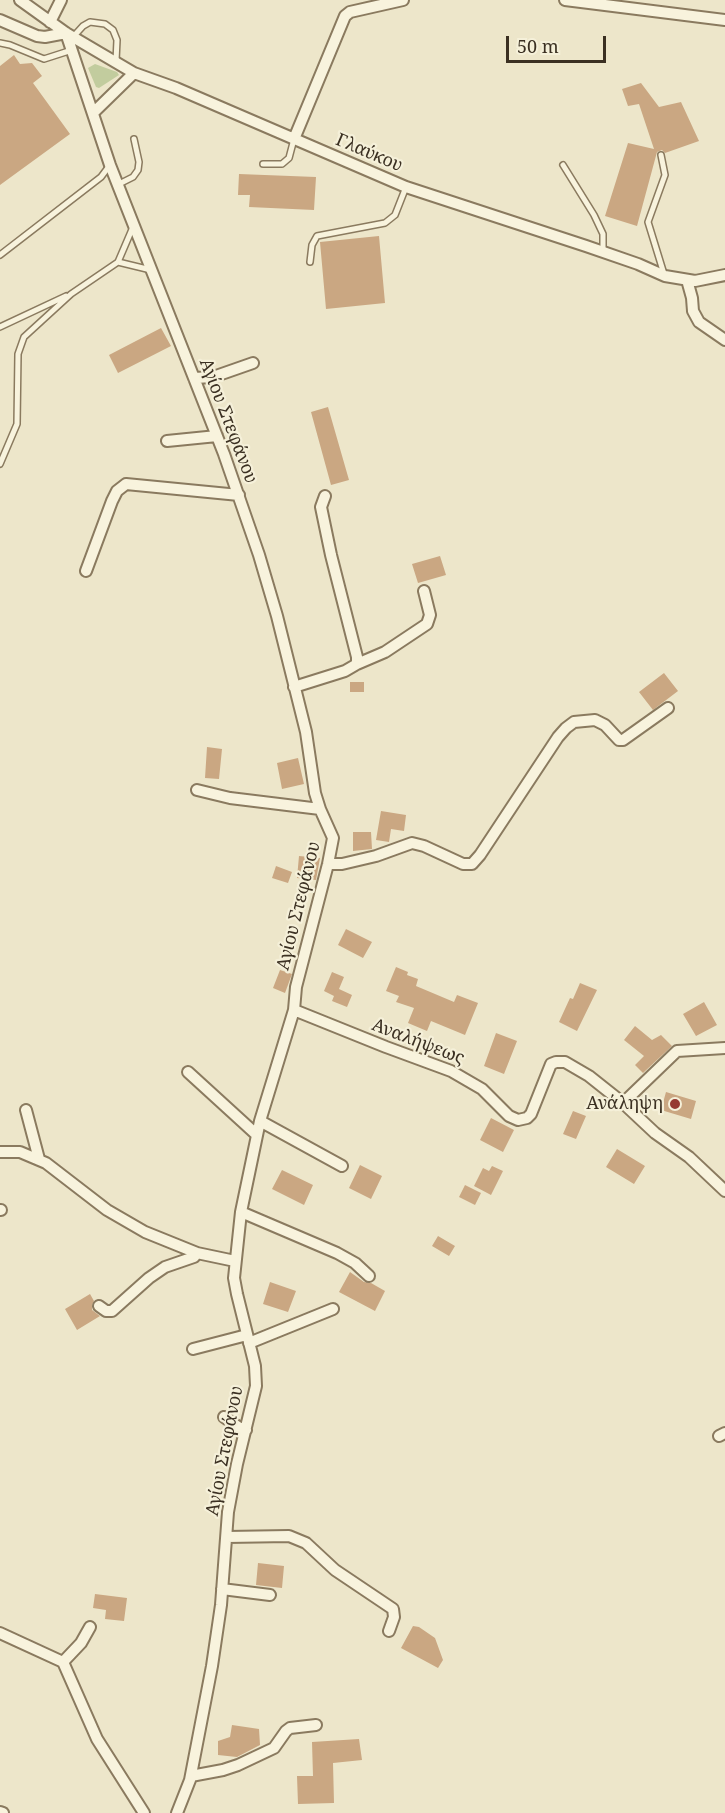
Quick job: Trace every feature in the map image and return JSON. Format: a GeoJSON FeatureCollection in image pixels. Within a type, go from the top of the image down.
{"type":"FeatureCollection","features":[{"type":"Feature","properties":{"kind":"street","name":"Γλαύκου"},"geometry":{"type":"LineString","coordinates":[[20,0],[69,35],[134,73],[176,88],[406,187],[638,264],[665,276],[687,280],[725,274]]}},
{"type":"Feature","properties":{"kind":"street"},"geometry":{"type":"LineString","coordinates":[[50,22],[61,0]]}},
{"type":"Feature","properties":{"kind":"street"},"geometry":{"type":"LineString","coordinates":[[294,140],[345,16],[350,12],[403,0]]}},
{"type":"Feature","properties":{"kind":"street"},"geometry":{"type":"LineString","coordinates":[[565,0],[725,20]]}},
{"type":"Feature","properties":{"kind":"street"},"geometry":{"type":"LineString","coordinates":[[0,20],[38,36],[69,35]]}},
{"type":"Feature","properties":{"kind":"street","name":"Αγίου Στεφάνου"},"geometry":{"type":"LineString","coordinates":[[69,35],[117,185],[239,495],[267,582],[306,732],[315,794],[333,838],[296,987],[294,1010],[260,1121],[241,1212],[235,1261],[235,1286],[255,1366],[256,1386],[232,1486],[212,1666],[191,1776],[177,1813]]}},
{"type":"Feature","properties":{"kind":"street"},"geometry":{"type":"LineString","coordinates":[[93,112],[134,73]]}},
{"type":"Feature","properties":{"kind":"street"},"geometry":{"type":"LineString","coordinates":[[687,280],[693,311],[699,322],[725,340]]}},
{"type":"Feature","properties":{"kind":"street"},"geometry":{"type":"LineString","coordinates":[[194,378],[213,377],[253,363]]}},
{"type":"Feature","properties":{"kind":"street"},"geometry":{"type":"LineString","coordinates":[[167,441],[217,436]]}},
{"type":"Feature","properties":{"kind":"street"},"geometry":{"type":"LineString","coordinates":[[86,571],[117,491],[126,484],[239,495]]}},
{"type":"Feature","properties":{"kind":"street"},"geometry":{"type":"LineString","coordinates":[[325,496],[321,507],[357,664]]}},
{"type":"Feature","properties":{"kind":"street"},"geometry":{"type":"LineString","coordinates":[[294,687],[345,671],[385,652],[427,624],[430,615],[424,591]]}},
{"type":"Feature","properties":{"kind":"street"},"geometry":{"type":"LineString","coordinates":[[328,864],[342,864],[376,856],[412,843],[463,864],[472,864],[558,736],[566,728],[574,722],[594,720],[605,725],[619,740],[623,740],[668,708]]}},
{"type":"Feature","properties":{"kind":"street"},"geometry":{"type":"LineString","coordinates":[[196,790],[230,798],[320,809]]}},
{"type":"Feature","properties":{"kind":"street","name":"Αναλήψεως"},"geometry":{"type":"LineString","coordinates":[[294,1010],[451,1071],[482,1089],[514,1119],[524,1119],[531,1114],[551,1064],[565,1062],[589,1076],[623,1103],[655,1133],[689,1157],[725,1191]]}},
{"type":"Feature","properties":{"kind":"street"},"geometry":{"type":"LineString","coordinates":[[623,1103],[677,1051],[725,1047]]}},
{"type":"Feature","properties":{"kind":"street"},"geometry":{"type":"LineString","coordinates":[[188,1072],[257,1135]]}},
{"type":"Feature","properties":{"kind":"street"},"geometry":{"type":"LineString","coordinates":[[26,1110],[39,1159]]}},
{"type":"Feature","properties":{"kind":"street"},"geometry":{"type":"LineString","coordinates":[[260,1121],[342,1166]]}},
{"type":"Feature","properties":{"kind":"street"},"geometry":{"type":"LineString","coordinates":[[0,1152],[20,1152],[39,1159],[123,1221],[169,1243],[197,1253],[235,1261]]}},
{"type":"Feature","properties":{"kind":"street"},"geometry":{"type":"LineString","coordinates":[[241,1212],[337,1253],[355,1263],[369,1276]]}},
{"type":"Feature","properties":{"kind":"street"},"geometry":{"type":"LineString","coordinates":[[99,1306],[106,1311],[112,1311],[165,1267],[194,1257],[197,1253]]}},
{"type":"Feature","properties":{"kind":"street"},"geometry":{"type":"LineString","coordinates":[[193,1348],[248,1339],[333,1309]]}},
{"type":"Feature","properties":{"kind":"street"},"geometry":{"type":"LineString","coordinates":[[224,1417],[246,1430]]}},
{"type":"Feature","properties":{"kind":"street"},"geometry":{"type":"LineString","coordinates":[[226,1537],[289,1536],[306,1543],[335,1570],[393,1610],[394,1617],[389,1631]]}},
{"type":"Feature","properties":{"kind":"street"},"geometry":{"type":"LineString","coordinates":[[222,1589],[270,1595]]}},
{"type":"Feature","properties":{"kind":"street"},"geometry":{"type":"LineString","coordinates":[[63,1662],[81,1643],[90,1627]]}},
{"type":"Feature","properties":{"kind":"street"},"geometry":{"type":"LineString","coordinates":[[0,1633],[63,1662],[97,1739],[144,1813]]}},
{"type":"Feature","properties":{"kind":"street"},"geometry":{"type":"LineString","coordinates":[[191,1776],[238,1766],[274,1748],[290,1728],[316,1725]]}},
{"type":"Feature","properties":{"kind":"lane"},"geometry":{"type":"LineString","coordinates":[[69,35],[90,22],[105,24],[113,30],[117,40],[116,63]]}},
{"type":"Feature","properties":{"kind":"lane"},"geometry":{"type":"LineString","coordinates":[[0,43],[44,59],[72,50]]}},
{"type":"Feature","properties":{"kind":"lane"},"geometry":{"type":"LineString","coordinates":[[117,185],[133,177],[138,170],[139,162],[134,139]]}},
{"type":"Feature","properties":{"kind":"lane"},"geometry":{"type":"LineString","coordinates":[[263,164],[282,164],[289,158],[294,140]]}},
{"type":"Feature","properties":{"kind":"lane"},"geometry":{"type":"LineString","coordinates":[[661,155],[665,175],[648,222],[665,276]]}},
{"type":"Feature","properties":{"kind":"lane"},"geometry":{"type":"LineString","coordinates":[[0,255],[101,177],[110,165]]}},
{"type":"Feature","properties":{"kind":"lane"},"geometry":{"type":"LineString","coordinates":[[563,165],[603,234],[603,252]]}},
{"type":"Feature","properties":{"kind":"lane"},"geometry":{"type":"LineString","coordinates":[[310,262],[312,245],[318,236],[385,223],[394,215],[406,187]]}},
{"type":"Feature","properties":{"kind":"lane"},"geometry":{"type":"LineString","coordinates":[[0,464],[17,424],[18,354],[24,337],[71,294],[118,262],[133,226]]}},
{"type":"Feature","properties":{"kind":"lane"},"geometry":{"type":"LineString","coordinates":[[118,262],[151,270]]}},
{"type":"Feature","properties":{"kind":"lane"},"geometry":{"type":"LineString","coordinates":[[0,327],[71,294]]}},
{"type":"Feature","properties":{"kind":"green space"},"geometry":{"type":"Polygon","coordinates":[[[95,64],[117,72],[119,75],[99,88],[96,87],[88,68],[95,64]]]}},
{"type":"Feature","properties":{"kind":"building"},"geometry":{"type":"Polygon","coordinates":[[[14,55],[20,64],[32,63],[42,76],[33,83],[70,134],[0,185],[0,66],[14,55]]]}},
{"type":"Feature","properties":{"kind":"building"},"geometry":{"type":"Polygon","coordinates":[[[641,83],[659,107],[681,102],[699,141],[665,153],[662,150],[657,152],[637,226],[605,216],[628,143],[654,149],[639,104],[628,106],[622,89],[641,83]]]}},
{"type":"Feature","properties":{"kind":"building"},"geometry":{"type":"Polygon","coordinates":[[[239,174],[316,177],[314,210],[249,207],[250,195],[238,195],[239,174]]]}},
{"type":"Feature","properties":{"kind":"building"},"geometry":{"type":"Polygon","coordinates":[[[379,236],[385,303],[326,309],[320,242],[379,236]]]}},
{"type":"Feature","properties":{"kind":"building"},"geometry":{"type":"Polygon","coordinates":[[[161,328],[171,346],[118,373],[109,355],[161,328]]]}},
{"type":"Feature","properties":{"kind":"building"},"geometry":{"type":"Polygon","coordinates":[[[328,407],[349,480],[331,485],[311,412],[328,407]]]}},
{"type":"Feature","properties":{"kind":"building"},"geometry":{"type":"Polygon","coordinates":[[[440,556],[446,575],[418,583],[412,564],[440,556]]]}},
{"type":"Feature","properties":{"kind":"building"},"geometry":{"type":"Polygon","coordinates":[[[664,673],[678,691],[653,710],[639,692],[664,673]]]}},
{"type":"Feature","properties":{"kind":"building"},"geometry":{"type":"Polygon","coordinates":[[[350,682],[364,682],[364,692],[350,692],[350,682]]]}},
{"type":"Feature","properties":{"kind":"building"},"geometry":{"type":"Polygon","coordinates":[[[207,747],[222,749],[219,779],[205,778],[207,747]]]}},
{"type":"Feature","properties":{"kind":"building"},"geometry":{"type":"Polygon","coordinates":[[[298,758],[304,784],[282,789],[277,763],[298,758]]]}},
{"type":"Feature","properties":{"kind":"building"},"geometry":{"type":"Polygon","coordinates":[[[381,811],[406,815],[404,831],[391,829],[389,842],[376,840],[381,811]]]}},
{"type":"Feature","properties":{"kind":"building"},"geometry":{"type":"Polygon","coordinates":[[[353,832],[371,832],[372,849],[353,851],[353,832]]]}},
{"type":"Feature","properties":{"kind":"building"},"geometry":{"type":"Polygon","coordinates":[[[299,856],[320,858],[316,880],[297,878],[299,856]]]}},
{"type":"Feature","properties":{"kind":"building"},"geometry":{"type":"Polygon","coordinates":[[[276,866],[292,872],[288,883],[272,878],[276,866]]]}},
{"type":"Feature","properties":{"kind":"building"},"geometry":{"type":"Polygon","coordinates":[[[346,929],[372,942],[363,958],[338,945],[346,929]]]}},
{"type":"Feature","properties":{"kind":"building"},"geometry":{"type":"Polygon","coordinates":[[[396,967],[418,979],[416,986],[454,1002],[457,995],[478,1003],[465,1035],[431,1021],[427,1031],[408,1023],[414,1008],[396,1002],[399,996],[386,991],[396,967]]]}},
{"type":"Feature","properties":{"kind":"building"},"geometry":{"type":"Polygon","coordinates":[[[280,970],[292,974],[285,993],[273,988],[280,970]]]}},
{"type":"Feature","properties":{"kind":"building"},"geometry":{"type":"Polygon","coordinates":[[[332,972],[344,977],[339,989],[352,995],[347,1007],[332,1001],[334,996],[324,991],[332,972]]]}},
{"type":"Feature","properties":{"kind":"building"},"geometry":{"type":"Polygon","coordinates":[[[580,983],[597,990],[577,1031],[559,1022],[580,983]]]}},
{"type":"Feature","properties":{"kind":"building"},"geometry":{"type":"Polygon","coordinates":[[[704,1002],[717,1025],[696,1036],[683,1014],[704,1002]]]}},
{"type":"Feature","properties":{"kind":"building"},"geometry":{"type":"Polygon","coordinates":[[[635,1026],[652,1040],[661,1035],[672,1046],[643,1073],[635,1065],[644,1056],[624,1040],[635,1026]]]}},
{"type":"Feature","properties":{"kind":"building"},"geometry":{"type":"Polygon","coordinates":[[[496,1033],[517,1041],[504,1074],[484,1066],[496,1033]]]}},
{"type":"Feature","properties":{"kind":"building"},"geometry":{"type":"Polygon","coordinates":[[[666,1092],[696,1101],[691,1119],[661,1110],[666,1092]]]}},
{"type":"Feature","properties":{"kind":"building"},"geometry":{"type":"Polygon","coordinates":[[[573,1111],[586,1116],[576,1139],[563,1134],[573,1111]]]}},
{"type":"Feature","properties":{"kind":"building"},"geometry":{"type":"Polygon","coordinates":[[[491,1118],[514,1130],[503,1152],[480,1140],[491,1118]]]}},
{"type":"Feature","properties":{"kind":"building"},"geometry":{"type":"Polygon","coordinates":[[[617,1149],[645,1166],[634,1184],[606,1167],[617,1149]]]}},
{"type":"Feature","properties":{"kind":"building"},"geometry":{"type":"Polygon","coordinates":[[[360,1165],[382,1176],[371,1199],[349,1188],[360,1165]]]}},
{"type":"Feature","properties":{"kind":"building"},"geometry":{"type":"Polygon","coordinates":[[[492,1166],[503,1171],[491,1195],[474,1186],[483,1168],[489,1171],[492,1166]]]}},
{"type":"Feature","properties":{"kind":"building"},"geometry":{"type":"Polygon","coordinates":[[[282,1170],[313,1185],[304,1205],[272,1189],[282,1170]]]}},
{"type":"Feature","properties":{"kind":"building"},"geometry":{"type":"Polygon","coordinates":[[[465,1185],[481,1193],[475,1205],[459,1197],[465,1185]]]}},
{"type":"Feature","properties":{"kind":"building"},"geometry":{"type":"Polygon","coordinates":[[[438,1236],[455,1246],[449,1256],[432,1246],[438,1236]]]}},
{"type":"Feature","properties":{"kind":"building"},"geometry":{"type":"Polygon","coordinates":[[[350,1272],[364,1282],[371,1283],[385,1291],[375,1311],[339,1292],[350,1272]]]}},
{"type":"Feature","properties":{"kind":"building"},"geometry":{"type":"Polygon","coordinates":[[[270,1282],[296,1291],[288,1312],[263,1304],[270,1282]]]}},
{"type":"Feature","properties":{"kind":"building"},"geometry":{"type":"Polygon","coordinates":[[[90,1294],[94,1301],[92,1310],[100,1316],[77,1330],[65,1309],[90,1294]]]}},
{"type":"Feature","properties":{"kind":"building"},"geometry":{"type":"Polygon","coordinates":[[[258,1563],[284,1566],[282,1588],[256,1585],[258,1563]]]}},
{"type":"Feature","properties":{"kind":"building"},"geometry":{"type":"Polygon","coordinates":[[[95,1594],[127,1598],[124,1621],[105,1619],[106,1610],[93,1608],[95,1594]]]}},
{"type":"Feature","properties":{"kind":"building"},"geometry":{"type":"Polygon","coordinates":[[[413,1626],[419,1627],[435,1638],[443,1660],[438,1668],[401,1648],[413,1626]]]}},
{"type":"Feature","properties":{"kind":"building"},"geometry":{"type":"Polygon","coordinates":[[[232,1725],[259,1729],[260,1745],[237,1757],[218,1755],[218,1741],[230,1737],[232,1725]]]}},
{"type":"Feature","properties":{"kind":"building"},"geometry":{"type":"Polygon","coordinates":[[[359,1739],[362,1760],[333,1763],[334,1803],[298,1804],[297,1776],[313,1776],[312,1742],[359,1739]]]}},
{"type":"Feature","properties":{"kind":"place","name":"Ανάληψη"},"geometry":{"type":"Point","coordinates":[675,1104]}}]}
